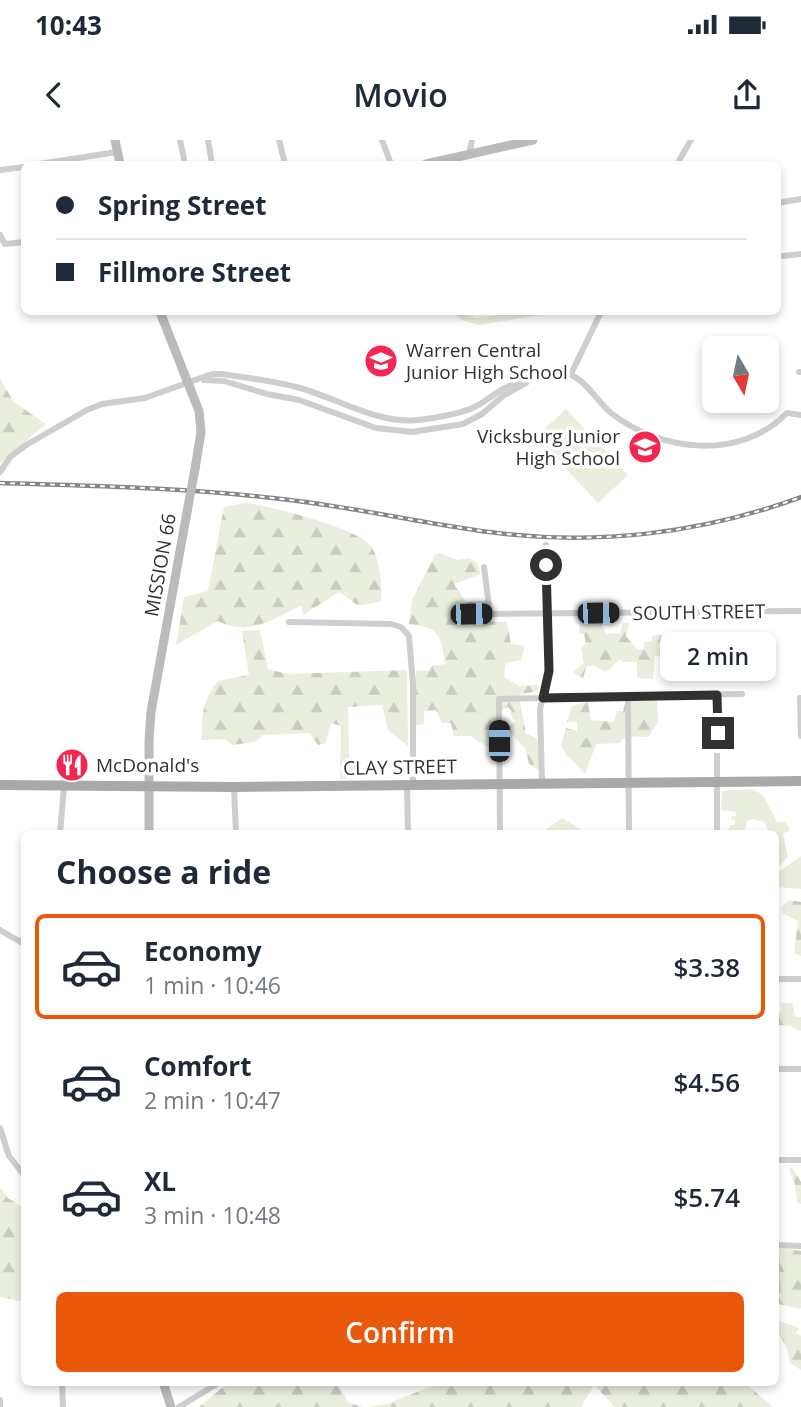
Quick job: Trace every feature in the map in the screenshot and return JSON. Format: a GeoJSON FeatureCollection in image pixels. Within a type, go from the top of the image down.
{"type":"FeatureCollection","features":[{"type":"Feature","properties":{"kind":"main road","name":"CLAY STREET"},"geometry":{"type":"LineString","coordinates":[[0,785],[234,787],[801,781]]}},
{"type":"Feature","properties":{"kind":"street"},"geometry":{"type":"LineString","coordinates":[[116,140],[119,161]]}},
{"type":"Feature","properties":{"kind":"street"},"geometry":{"type":"LineString","coordinates":[[180,140],[184,161]]}},
{"type":"Feature","properties":{"kind":"street"},"geometry":{"type":"LineString","coordinates":[[208,140],[212,161]]}},
{"type":"Feature","properties":{"kind":"street"},"geometry":{"type":"LineString","coordinates":[[279,140],[284,161]]}},
{"type":"Feature","properties":{"kind":"street"},"geometry":{"type":"LineString","coordinates":[[382,140],[390,161]]}},
{"type":"Feature","properties":{"kind":"street"},"geometry":{"type":"LineString","coordinates":[[469,155],[472,140]]}},
{"type":"Feature","properties":{"kind":"street"},"geometry":{"type":"LineString","coordinates":[[440,161],[533,140]]}},
{"type":"Feature","properties":{"kind":"street"},"geometry":{"type":"LineString","coordinates":[[679,161],[691,140]]}},
{"type":"Feature","properties":{"kind":"street"},"geometry":{"type":"LineString","coordinates":[[58,161],[117,152]]}},
{"type":"Feature","properties":{"kind":"street"},"geometry":{"type":"LineString","coordinates":[[0,170],[21,167]]}},
{"type":"Feature","properties":{"kind":"street"},"geometry":{"type":"LineString","coordinates":[[781,202],[801,199]]}},
{"type":"Feature","properties":{"kind":"street"},"geometry":{"type":"LineString","coordinates":[[0,235],[5,244],[21,242]]}},
{"type":"Feature","properties":{"kind":"street"},"geometry":{"type":"LineString","coordinates":[[783,256],[801,254]]}},
{"type":"Feature","properties":{"kind":"street","name":"MISSION 66"},"geometry":{"type":"LineString","coordinates":[[149,830],[151,712],[195,469],[200,422],[197,402],[161,315]]}},
{"type":"Feature","properties":{"kind":"street"},"geometry":{"type":"LineString","coordinates":[[571,374],[600,315]]}},
{"type":"Feature","properties":{"kind":"street"},"geometry":{"type":"LineString","coordinates":[[0,472],[10,457],[87,410],[102,404],[145,398],[212,374],[298,388],[378,415],[413,420],[469,409],[516,383],[561,373],[571,374],[581,381],[599,403],[622,421],[654,436],[686,445],[731,444],[763,430],[787,413],[801,415]]}},
{"type":"Feature","properties":{"kind":"street"},"geometry":{"type":"LineString","coordinates":[[200,380],[224,381],[299,400],[376,428],[412,432],[463,424],[482,414],[514,389],[531,381]]}},
{"type":"Feature","properties":{"kind":"street"},"geometry":{"type":"LineString","coordinates":[[542,783],[540,709],[549,671],[546,545]]}},
{"type":"Feature","properties":{"kind":"street"},"geometry":{"type":"LineString","coordinates":[[485,567],[490,614]]}},
{"type":"Feature","properties":{"kind":"street","name":"SOUTH STREET"},"geometry":{"type":"LineString","coordinates":[[471,614],[801,611]]}},
{"type":"Feature","properties":{"kind":"street"},"geometry":{"type":"LineString","coordinates":[[289,622],[391,624],[401,627],[409,636],[413,685],[408,830]]}},
{"type":"Feature","properties":{"kind":"street"},"geometry":{"type":"LineString","coordinates":[[500,830],[499,699],[742,694]]}},
{"type":"Feature","properties":{"kind":"street"},"geometry":{"type":"LineString","coordinates":[[717,695],[717,830]]}},
{"type":"Feature","properties":{"kind":"street"},"geometry":{"type":"LineString","coordinates":[[628,697],[629,830]]}},
{"type":"Feature","properties":{"kind":"street"},"geometry":{"type":"LineString","coordinates":[[800,698],[801,736]]}},
{"type":"Feature","properties":{"kind":"street"},"geometry":{"type":"LineString","coordinates":[[60,830],[64,787]]}},
{"type":"Feature","properties":{"kind":"street"},"geometry":{"type":"LineString","coordinates":[[234,787],[236,830]]}},
{"type":"Feature","properties":{"kind":"street"},"geometry":{"type":"LineString","coordinates":[[0,930],[21,942]]}},
{"type":"Feature","properties":{"kind":"street"},"geometry":{"type":"LineString","coordinates":[[779,979],[801,979]]}},
{"type":"Feature","properties":{"kind":"street"},"geometry":{"type":"LineString","coordinates":[[779,1069],[801,1069]]}},
{"type":"Feature","properties":{"kind":"street"},"geometry":{"type":"LineString","coordinates":[[0,1128],[9,1156],[21,1171]]}},
{"type":"Feature","properties":{"kind":"street"},"geometry":{"type":"LineString","coordinates":[[779,1160],[801,1160]]}},
{"type":"Feature","properties":{"kind":"street"},"geometry":{"type":"LineString","coordinates":[[779,1245],[801,1246]]}},
{"type":"Feature","properties":{"kind":"street"},"geometry":{"type":"LineString","coordinates":[[62,1386],[63,1407]]}},
{"type":"Feature","properties":{"kind":"street"},"geometry":{"type":"LineString","coordinates":[[164,1386],[172,1407]]}},
{"type":"Feature","properties":{"kind":"street"},"geometry":{"type":"LineString","coordinates":[[179,1407],[213,1386]]}},
{"type":"Feature","properties":{"kind":"street"},"geometry":{"type":"LineString","coordinates":[[0,1400],[0,1407]]}},
{"type":"Feature","properties":{"kind":"green space"},"geometry":{"type":"Polygon","coordinates":[[[456,315],[476,318],[541,315],[479,325],[462,320],[456,315]]]}},
{"type":"Feature","properties":{"kind":"green space"},"geometry":{"type":"Polygon","coordinates":[[[0,379],[14,402],[46,424],[0,463],[0,379]]]}},
{"type":"Feature","properties":{"kind":"green space"},"geometry":{"type":"Polygon","coordinates":[[[566,409],[628,475],[598,503],[536,437],[566,409]]]}},
{"type":"Feature","properties":{"kind":"green space"},"geometry":{"type":"Polygon","coordinates":[[[245,503],[329,524],[360,537],[369,544],[375,555],[380,571],[381,601],[357,604],[339,592],[303,615],[302,605],[250,627],[218,621],[176,645],[184,597],[208,591],[224,507],[245,503]]]}},
{"type":"Feature","properties":{"kind":"green space"},"geometry":{"type":"Polygon","coordinates":[[[440,553],[457,560],[469,558],[477,563],[481,574],[454,584],[466,602],[485,601],[487,621],[507,622],[511,644],[525,646],[521,660],[506,663],[504,677],[519,686],[539,685],[538,691],[521,694],[520,702],[526,733],[537,739],[541,772],[529,764],[525,748],[507,729],[515,721],[508,707],[497,713],[493,750],[470,736],[454,736],[451,723],[442,723],[436,710],[424,711],[424,724],[414,725],[416,670],[428,671],[432,666],[446,664],[437,634],[427,628],[409,624],[412,600],[435,555],[440,553]]]}},
{"type":"Feature","properties":{"kind":"green space"},"geometry":{"type":"Polygon","coordinates":[[[600,620],[606,634],[620,633],[623,623],[629,623],[626,636],[638,650],[644,649],[644,642],[652,641],[652,636],[661,634],[663,639],[669,638],[677,653],[675,665],[655,655],[653,679],[637,678],[637,662],[623,662],[620,659],[606,672],[593,665],[586,667],[583,679],[573,672],[584,663],[581,648],[586,644],[584,634],[579,633],[580,621],[600,620]]]}},
{"type":"Feature","properties":{"kind":"green space"},"geometry":{"type":"Polygon","coordinates":[[[260,630],[268,669],[288,674],[407,670],[408,746],[388,730],[382,705],[348,707],[349,755],[355,778],[340,779],[341,726],[331,723],[326,743],[318,745],[309,733],[263,735],[255,742],[232,745],[225,739],[202,740],[204,709],[218,681],[249,675],[242,631],[260,630]]]}},
{"type":"Feature","properties":{"kind":"green space"},"geometry":{"type":"Polygon","coordinates":[[[626,699],[657,701],[658,722],[648,737],[626,736],[619,743],[596,744],[585,774],[561,745],[566,728],[577,731],[577,722],[567,722],[572,706],[588,702],[591,720],[614,722],[617,711],[623,712],[626,699]]]}},
{"type":"Feature","properties":{"kind":"green space"},"geometry":{"type":"Polygon","coordinates":[[[752,789],[763,795],[777,822],[786,822],[790,831],[783,833],[788,857],[779,866],[779,830],[768,830],[764,822],[753,819],[747,821],[745,830],[727,830],[735,825],[735,820],[731,819],[736,816],[736,812],[721,810],[722,791],[752,789]]]}},
{"type":"Feature","properties":{"kind":"green space"},"geometry":{"type":"Polygon","coordinates":[[[562,818],[582,830],[546,830],[562,818]]]}},
{"type":"Feature","properties":{"kind":"green space"},"geometry":{"type":"Polygon","coordinates":[[[801,856],[801,889],[779,887],[779,872],[801,856]]]}},
{"type":"Feature","properties":{"kind":"green space"},"geometry":{"type":"Polygon","coordinates":[[[789,900],[801,902],[801,956],[794,953],[798,921],[783,914],[781,907],[789,900]]]}},
{"type":"Feature","properties":{"kind":"green space"},"geometry":{"type":"Polygon","coordinates":[[[781,1003],[792,1003],[795,1017],[801,1017],[801,1031],[791,1026],[779,1025],[779,1012],[782,1011],[781,1003]]]}},
{"type":"Feature","properties":{"kind":"green space"},"geometry":{"type":"Polygon","coordinates":[[[792,1167],[801,1182],[801,1204],[797,1203],[795,1185],[789,1169],[792,1167]]]}},
{"type":"Feature","properties":{"kind":"green space"},"geometry":{"type":"Polygon","coordinates":[[[0,1188],[8,1198],[21,1206],[21,1301],[0,1297],[0,1188]]]}},
{"type":"Feature","properties":{"kind":"green space"},"geometry":{"type":"Polygon","coordinates":[[[779,1248],[801,1251],[799,1309],[779,1304],[779,1248]]]}},
{"type":"Feature","properties":{"kind":"green space"},"geometry":{"type":"Polygon","coordinates":[[[780,1321],[799,1328],[796,1333],[801,1336],[801,1370],[790,1363],[779,1333],[780,1321]]]}},
{"type":"Feature","properties":{"kind":"green space"},"geometry":{"type":"Polygon","coordinates":[[[224,1386],[339,1386],[348,1402],[363,1407],[199,1407],[224,1386]]]}},
{"type":"Feature","properties":{"kind":"green space"},"geometry":{"type":"Polygon","coordinates":[[[432,1386],[593,1386],[581,1407],[366,1407],[387,1404],[432,1386]]]}},
{"type":"Feature","properties":{"kind":"green space"},"geometry":{"type":"Polygon","coordinates":[[[595,1386],[748,1386],[773,1407],[615,1407],[595,1386]]]}},
{"type":"Feature","properties":{"kind":"railway"},"geometry":{"type":"LineString","coordinates":[[0,483],[145,488],[254,496],[340,507],[489,532],[568,538],[647,534],[686,528],[763,510],[801,497]]}},
{"type":"Feature","properties":{"kind":"place","name":"Warren Central Junior High School"},"geometry":{"type":"Point","coordinates":[381,361]}},
{"type":"Feature","properties":{"kind":"place","name":"Vicksburg Junior High School"},"geometry":{"type":"Point","coordinates":[645,447]}},
{"type":"Feature","properties":{"kind":"place","name":"McDonald's"},"geometry":{"type":"Point","coordinates":[72,765]}},
{"type":"Feature","properties":{"kind":"route"},"geometry":{"type":"LineString","coordinates":[[546,565],[549,671],[543,698],[717,695],[718,733]]}}]}
